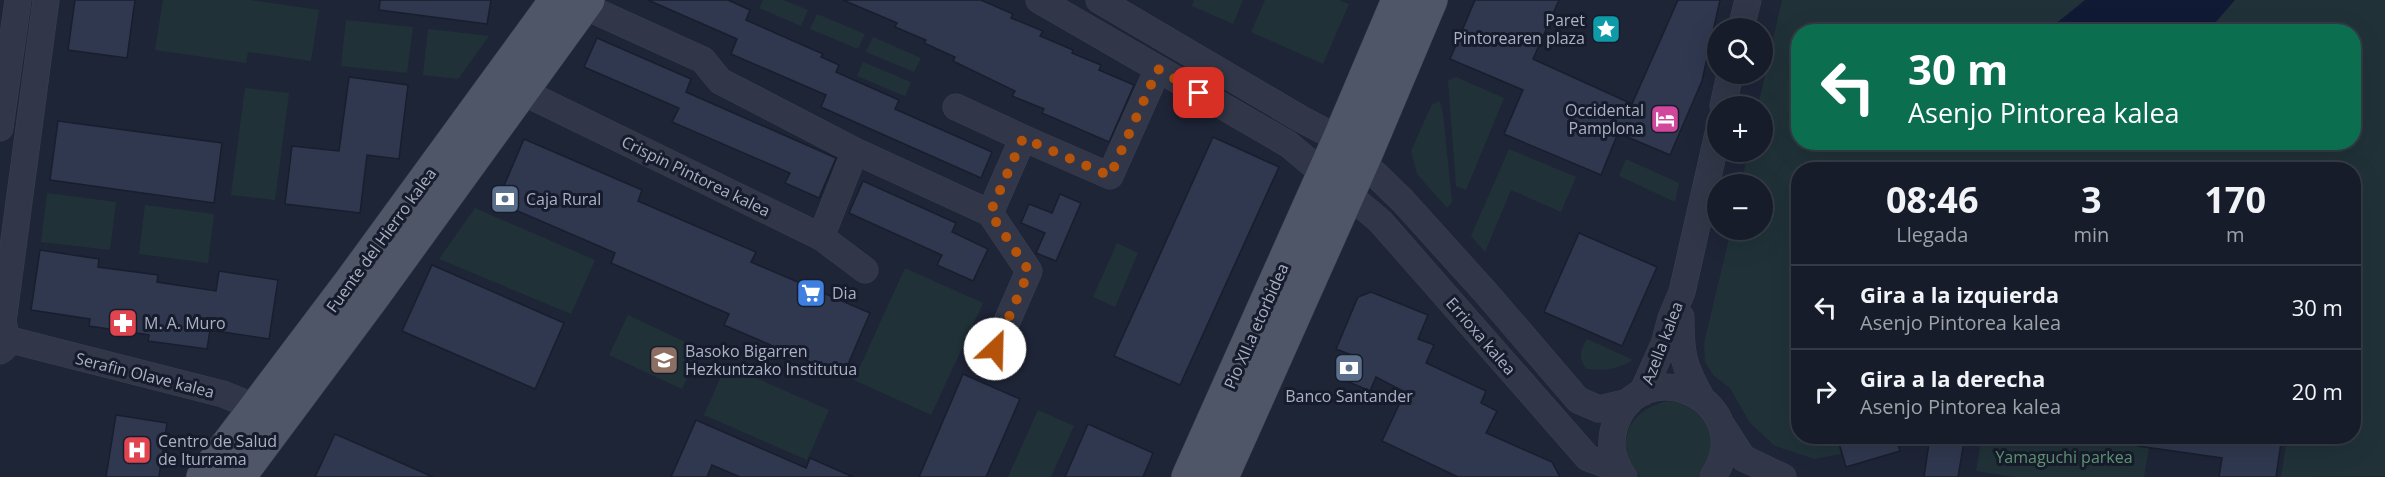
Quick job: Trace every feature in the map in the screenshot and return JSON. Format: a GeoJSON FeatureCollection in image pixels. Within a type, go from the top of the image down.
{"type":"FeatureCollection","features":[{"type":"Feature","properties":{"kind":"main road","name":"Pio XII.a etorbidea"},"geometry":{"type":"LineString","coordinates":[[1351,150],[1398,0]]}},
{"type":"Feature","properties":{"kind":"main road","name":"Pio XII.a etorbidea"},"geometry":{"type":"LineString","coordinates":[[1188,477],[1351,150],[1431,0]]}},
{"type":"Feature","properties":{"kind":"main road","name":"Fuente del Hierro kalea"},"geometry":{"type":"LineString","coordinates":[[203,477],[264,420],[521,91],[576,2]]}},
{"type":"Feature","properties":{"kind":"main road","name":"Fuente del Hierro kalea"},"geometry":{"type":"LineString","coordinates":[[239,477],[264,420],[351,281],[576,2]]}},
{"type":"Feature","properties":{"kind":"main road","name":"Pio XII.a etorbidea"},"geometry":{"type":"LineString","coordinates":[[1221,477],[1336,183]]}},
{"type":"Feature","properties":{"kind":"street"},"geometry":{"type":"LineString","coordinates":[[0,128],[18,0]]}},
{"type":"Feature","properties":{"kind":"street"},"geometry":{"type":"LineString","coordinates":[[2,333],[46,0]]}},
{"type":"Feature","properties":{"kind":"street","name":"Errioxa kalea"},"geometry":{"type":"LineString","coordinates":[[1040,0],[1288,144],[1310,161],[1380,221],[1588,459],[1621,473]]}},
{"type":"Feature","properties":{"kind":"street","name":"Errioxa kalea"},"geometry":{"type":"LineString","coordinates":[[1099,0],[1351,150],[1403,201],[1578,400],[1599,410],[1657,388],[1672,386],[1701,397]]}},
{"type":"Feature","properties":{"kind":"street"},"geometry":{"type":"LineString","coordinates":[[1744,18],[1748,0]]}},
{"type":"Feature","properties":{"kind":"street"},"geometry":{"type":"LineString","coordinates":[[576,2],[704,60],[720,81],[855,151],[990,213],[1029,271],[995,349]]}},
{"type":"Feature","properties":{"kind":"street"},"geometry":{"type":"LineString","coordinates":[[956,107],[1110,176],[1158,69]]}},
{"type":"Feature","properties":{"kind":"street","name":"Crispin Pintorea kalea"},"geometry":{"type":"LineString","coordinates":[[521,91],[821,237],[865,270]]}},
{"type":"Feature","properties":{"kind":"street"},"geometry":{"type":"LineString","coordinates":[[990,213],[1023,138]]}},
{"type":"Feature","properties":{"kind":"street"},"geometry":{"type":"LineString","coordinates":[[821,237],[855,151]]}},
{"type":"Feature","properties":{"kind":"street","name":"Azella kalea"},"geometry":{"type":"LineString","coordinates":[[1621,473],[1612,452],[1612,434],[1618,416],[1636,397],[1664,344],[1671,318],[1682,292],[1711,162]]}},
{"type":"Feature","properties":{"kind":"street","name":"Azella kalea"},"geometry":{"type":"LineString","coordinates":[[1682,292],[1681,349],[1686,370],[1701,397],[1714,410],[1723,428]]}},
{"type":"Feature","properties":{"kind":"street","name":"Serafin Olave kalea"},"geometry":{"type":"LineString","coordinates":[[2,333],[223,394],[240,401],[264,420]]}},
{"type":"Feature","properties":{"kind":"street"},"geometry":{"type":"LineString","coordinates":[[1713,477],[1724,452],[1723,428]]}},
{"type":"Feature","properties":{"kind":"street"},"geometry":{"type":"LineString","coordinates":[[1723,428],[1743,458],[1783,477]]}},
{"type":"Feature","properties":{"kind":"green space"},"geometry":{"type":"Polygon","coordinates":[[[163,0],[250,0],[319,10],[311,61],[248,52],[246,63],[155,50],[163,0]]]}},
{"type":"Feature","properties":{"kind":"green space"},"geometry":{"type":"Polygon","coordinates":[[[763,0],[783,0],[808,10],[801,26],[759,8],[763,0]]]}},
{"type":"Feature","properties":{"kind":"green space"},"geometry":{"type":"Polygon","coordinates":[[[1194,0],[1243,0],[1233,24],[1192,6],[1194,0]]]}},
{"type":"Feature","properties":{"kind":"green space"},"geometry":{"type":"Polygon","coordinates":[[[1265,0],[1339,0],[1349,4],[1323,64],[1251,32],[1265,0]]]}},
{"type":"Feature","properties":{"kind":"green space"},"geometry":{"type":"Polygon","coordinates":[[[1782,0],[2385,0],[2385,476],[2281,477],[2286,444],[2361,444],[2361,162],[1791,162],[1791,444],[1838,444],[1841,454],[1815,459],[1775,446],[1750,423],[1730,388],[1714,376],[1705,362],[1704,343],[1729,240],[1773,240],[1773,174],[1743,174],[1746,162],[1773,162],[1773,96],[1760,96],[1763,84],[1773,84],[1773,40],[1782,0]]]}},
{"type":"Feature","properties":{"kind":"green space"},"geometry":{"type":"Polygon","coordinates":[[[817,14],[865,34],[858,49],[810,29],[817,14]]]}},
{"type":"Feature","properties":{"kind":"green space"},"geometry":{"type":"Polygon","coordinates":[[[346,20],[413,27],[407,73],[341,66],[346,20]]]}},
{"type":"Feature","properties":{"kind":"green space"},"geometry":{"type":"Polygon","coordinates":[[[428,29],[489,36],[458,79],[423,75],[428,29]]]}},
{"type":"Feature","properties":{"kind":"green space"},"geometry":{"type":"Polygon","coordinates":[[[873,37],[921,58],[914,72],[866,52],[873,37]]]}},
{"type":"Feature","properties":{"kind":"green space"},"geometry":{"type":"Polygon","coordinates":[[[863,62],[911,82],[905,96],[857,76],[863,62]]]}},
{"type":"Feature","properties":{"kind":"green space"},"geometry":{"type":"Polygon","coordinates":[[[1456,77],[1504,98],[1466,190],[1456,186],[1448,80],[1456,77]]]}},
{"type":"Feature","properties":{"kind":"green space"},"geometry":{"type":"Polygon","coordinates":[[[245,88],[289,93],[275,200],[231,195],[245,88]]]}},
{"type":"Feature","properties":{"kind":"green space"},"geometry":{"type":"Polygon","coordinates":[[[1440,101],[1452,202],[1447,208],[1417,174],[1411,151],[1432,104],[1440,101]]]}},
{"type":"Feature","properties":{"kind":"green space"},"geometry":{"type":"Polygon","coordinates":[[[1509,149],[1576,177],[1561,212],[1511,190],[1485,252],[1471,236],[1509,149]]]}},
{"type":"Feature","properties":{"kind":"green space"},"geometry":{"type":"Polygon","coordinates":[[[1626,159],[1679,183],[1675,202],[1619,176],[1626,159]]]}},
{"type":"Feature","properties":{"kind":"green space"},"geometry":{"type":"Polygon","coordinates":[[[47,193],[116,202],[110,250],[41,242],[47,193]]]}},
{"type":"Feature","properties":{"kind":"green space"},"geometry":{"type":"Polygon","coordinates":[[[145,205],[214,214],[208,263],[139,254],[145,205]]]}},
{"type":"Feature","properties":{"kind":"green space"},"geometry":{"type":"Polygon","coordinates":[[[475,208],[595,260],[571,314],[439,259],[475,208]]]}},
{"type":"Feature","properties":{"kind":"green space"},"geometry":{"type":"Polygon","coordinates":[[[1117,243],[1138,253],[1115,307],[1093,297],[1117,243]]]}},
{"type":"Feature","properties":{"kind":"green space"},"geometry":{"type":"Polygon","coordinates":[[[905,268],[983,303],[931,415],[854,380],[905,268]]]}},
{"type":"Feature","properties":{"kind":"green space"},"geometry":{"type":"Polygon","coordinates":[[[628,315],[700,349],[682,389],[609,355],[628,315]]]}},
{"type":"Feature","properties":{"kind":"green space"},"geometry":{"type":"Polygon","coordinates":[[[1587,339],[1633,360],[1611,369],[1587,369],[1582,362],[1581,355],[1587,339]]]}},
{"type":"Feature","properties":{"kind":"green space"},"geometry":{"type":"Polygon","coordinates":[[[726,365],[829,410],[807,460],[704,415],[726,365]]]}},
{"type":"Feature","properties":{"kind":"green space"},"geometry":{"type":"Polygon","coordinates":[[[1669,401],[1694,411],[1703,420],[1712,441],[1712,453],[1698,477],[1640,477],[1627,452],[1626,441],[1629,430],[1634,420],[1643,412],[1669,401]]]}},
{"type":"Feature","properties":{"kind":"green space"},"geometry":{"type":"Polygon","coordinates":[[[1038,410],[1074,426],[1051,477],[1008,477],[1038,410]]]}},
{"type":"Feature","properties":{"kind":"green space","name":"Yamaguchi parkea"},"geometry":{"type":"Polygon","coordinates":[[[1981,444],[2150,444],[2144,477],[2015,477],[1976,471],[1981,444]]]}},
{"type":"Feature","properties":{"kind":"water"},"geometry":{"type":"Polygon","coordinates":[[[2085,0],[2235,0],[2214,24],[2054,24],[2085,0]]]}},
{"type":"Feature","properties":{"kind":"building"},"geometry":{"type":"Polygon","coordinates":[[[75,0],[135,0],[127,58],[68,50],[75,0]]]}},
{"type":"Feature","properties":{"kind":"building"},"geometry":{"type":"Polygon","coordinates":[[[380,0],[491,0],[487,24],[379,10],[380,0]]]}},
{"type":"Feature","properties":{"kind":"building"},"geometry":{"type":"Polygon","coordinates":[[[648,0],[728,0],[750,10],[746,20],[823,54],[821,57],[839,65],[836,72],[899,100],[895,109],[992,152],[981,178],[821,107],[826,95],[731,54],[737,39],[648,0]]]}},
{"type":"Feature","properties":{"kind":"building"},"geometry":{"type":"Polygon","coordinates":[[[843,0],[981,0],[1013,14],[1011,18],[1043,31],[1040,36],[1101,65],[1099,70],[1134,85],[1109,142],[1042,113],[1044,109],[1012,96],[1015,91],[953,61],[955,57],[924,43],[926,40],[895,27],[897,23],[843,0]]]}},
{"type":"Feature","properties":{"kind":"building"},"geometry":{"type":"Polygon","coordinates":[[[1475,0],[1559,0],[1533,59],[1632,104],[1678,0],[1720,0],[1716,18],[1707,18],[1707,58],[1702,81],[1670,155],[1618,133],[1601,175],[1504,134],[1523,90],[1450,59],[1475,0]]]}},
{"type":"Feature","properties":{"kind":"building"},"geometry":{"type":"Polygon","coordinates":[[[597,38],[691,79],[686,92],[836,158],[819,198],[785,183],[790,173],[672,122],[679,108],[584,67],[597,38]]]}},
{"type":"Feature","properties":{"kind":"building"},"geometry":{"type":"Polygon","coordinates":[[[349,77],[408,85],[399,159],[367,155],[360,213],[285,204],[292,146],[339,151],[349,77]]]}},
{"type":"Feature","properties":{"kind":"building"},"geometry":{"type":"Polygon","coordinates":[[[58,121],[222,143],[214,203],[50,180],[58,121]]]}},
{"type":"Feature","properties":{"kind":"building"},"geometry":{"type":"Polygon","coordinates":[[[1213,137],[1279,167],[1180,385],[1114,356],[1213,137]]]}},
{"type":"Feature","properties":{"kind":"building"},"geometry":{"type":"Polygon","coordinates":[[[524,139],[642,190],[638,201],[756,252],[751,262],[870,313],[843,376],[724,325],[729,314],[611,263],[615,253],[497,202],[524,139]]]}},
{"type":"Feature","properties":{"kind":"building"},"geometry":{"type":"Polygon","coordinates":[[[863,181],[956,223],[952,232],[988,249],[973,281],[937,265],[942,255],[849,213],[863,181]]]}},
{"type":"Feature","properties":{"kind":"building"},"geometry":{"type":"Polygon","coordinates":[[[1060,194],[1081,203],[1056,261],[1036,253],[1045,233],[1021,223],[1029,204],[1052,213],[1060,194]]]}},
{"type":"Feature","properties":{"kind":"building"},"geometry":{"type":"Polygon","coordinates":[[[1579,233],[1657,267],[1622,346],[1544,312],[1579,233]]]}},
{"type":"Feature","properties":{"kind":"building"},"geometry":{"type":"Polygon","coordinates":[[[40,250],[99,259],[98,267],[158,275],[157,282],[216,291],[219,271],[278,280],[269,339],[210,330],[207,349],[148,341],[149,335],[89,326],[90,319],[31,310],[40,250]]]}},
{"type":"Feature","properties":{"kind":"building"},"geometry":{"type":"Polygon","coordinates":[[[432,265],[564,323],[535,389],[402,331],[432,265]]]}},
{"type":"Feature","properties":{"kind":"building"},"geometry":{"type":"Polygon","coordinates":[[[1371,292],[1428,315],[1418,339],[1434,345],[1426,363],[1486,391],[1481,403],[1497,411],[1486,433],[1552,462],[1560,477],[1458,477],[1382,441],[1405,392],[1376,377],[1370,391],[1344,380],[1354,356],[1336,349],[1358,297],[1371,292]]]}},
{"type":"Feature","properties":{"kind":"building"},"geometry":{"type":"Polygon","coordinates":[[[963,374],[1020,399],[986,477],[919,477],[963,374]]]}},
{"type":"Feature","properties":{"kind":"building","name":"Centro de Salud de Iturrama"},"geometry":{"type":"Polygon","coordinates":[[[116,415],[167,423],[159,477],[106,477],[116,415]]]}},
{"type":"Feature","properties":{"kind":"building"},"geometry":{"type":"Polygon","coordinates":[[[696,420],[806,468],[810,458],[853,477],[740,477],[712,465],[707,477],[671,477],[696,420]]]}},
{"type":"Feature","properties":{"kind":"building"},"geometry":{"type":"Polygon","coordinates":[[[1088,424],[1153,453],[1143,477],[1065,477],[1088,424]]]}},
{"type":"Feature","properties":{"kind":"building"},"geometry":{"type":"Polygon","coordinates":[[[335,434],[365,447],[433,477],[315,477],[335,434]]]}},
{"type":"Feature","properties":{"kind":"building"},"geometry":{"type":"Polygon","coordinates":[[[1839,444],[1898,444],[1900,451],[1846,467],[1839,444]]]}},
{"type":"Feature","properties":{"kind":"building"},"geometry":{"type":"Polygon","coordinates":[[[1929,444],[1964,444],[1958,477],[1924,477],[1929,444]]]}},
{"type":"Feature","properties":{"kind":"building"},"geometry":{"type":"Polygon","coordinates":[[[2138,444],[2281,444],[2276,477],[2219,477],[2222,458],[2138,446],[2138,444]]]}},
{"type":"Feature","properties":{"kind":"place","name":"Paret Pintorearen plaza"},"geometry":{"type":"Point","coordinates":[1606,29]}},
{"type":"Feature","properties":{"kind":"place","name":"Occidental Pamplona"},"geometry":{"type":"Point","coordinates":[1665,119]}},
{"type":"Feature","properties":{"kind":"place","name":"Caja Rural"},"geometry":{"type":"Point","coordinates":[505,199]}},
{"type":"Feature","properties":{"kind":"place","name":"Dia"},"geometry":{"type":"Point","coordinates":[811,293]}},
{"type":"Feature","properties":{"kind":"place","name":"M. A. Muro"},"geometry":{"type":"Point","coordinates":[123,323]}},
{"type":"Feature","properties":{"kind":"place","name":"Basoko Bigarren Hezkuntzako Institutua"},"geometry":{"type":"Point","coordinates":[664,360]}},
{"type":"Feature","properties":{"kind":"place","name":"Banco Santander"},"geometry":{"type":"Point","coordinates":[1349,368]}},
{"type":"Feature","properties":{"kind":"place","name":"Centro de Salud de Iturrama"},"geometry":{"type":"Point","coordinates":[137,450]}},
{"type":"Feature","properties":{"kind":"route"},"geometry":{"type":"LineString","coordinates":[[995,349],[1029,271],[990,213],[1023,138],[1110,176],[1158,69],[1199,93]]}}]}
